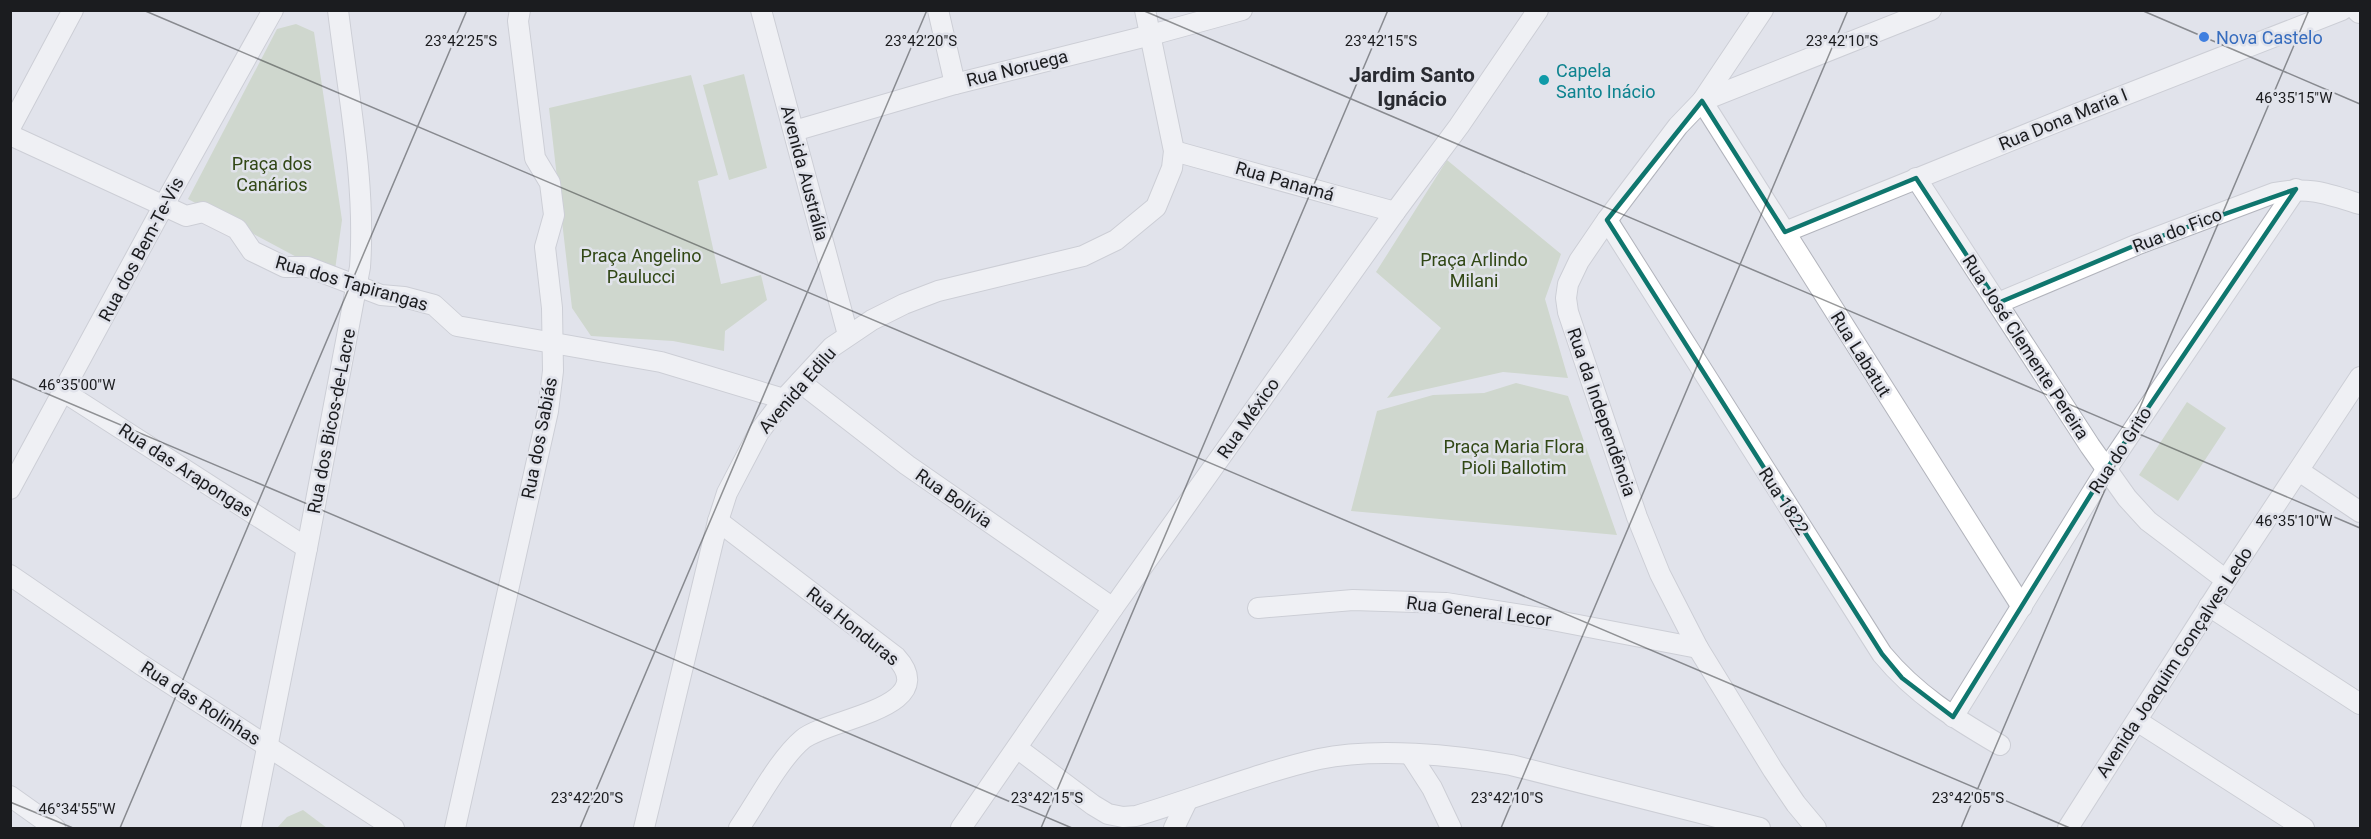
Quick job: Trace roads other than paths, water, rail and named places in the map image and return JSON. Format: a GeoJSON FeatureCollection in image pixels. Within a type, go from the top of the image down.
{"type":"FeatureCollection","features":[{"type":"Feature","properties":{"kind":"street"},"geometry":{"type":"LineString","coordinates":[[10,128],[73,10]]}},
{"type":"Feature","properties":{"kind":"street","name":"Rua dos Bem-Te-Vis"},"geometry":{"type":"LineString","coordinates":[[10,489],[273,10]]}},
{"type":"Feature","properties":{"kind":"street","name":"Rua dos Sabiás"},"geometry":{"type":"LineString","coordinates":[[455,828],[548,411],[553,371],[550,342],[552,308],[545,247],[554,215],[550,183],[535,158],[518,21],[520,10]]}},
{"type":"Feature","properties":{"kind":"street","name":"Avenida Austrália"},"geometry":{"type":"LineString","coordinates":[[761,10],[848,335]]}},
{"type":"Feature","properties":{"kind":"street"},"geometry":{"type":"LineString","coordinates":[[938,10],[955,84]]}},
{"type":"Feature","properties":{"kind":"street","name":"Avenida Edilu"},"geometry":{"type":"LineString","coordinates":[[644,828],[718,521],[727,493],[759,432],[784,399],[832,347],[848,335],[904,304],[938,291],[1083,256],[1116,240],[1156,207],[1172,168],[1174,151],[1145,10]]}},
{"type":"Feature","properties":{"kind":"street","name":"Rua Noruega"},"geometry":{"type":"LineString","coordinates":[[794,131],[955,84],[1242,10]]}},
{"type":"Feature","properties":{"kind":"street","name":"Rua México"},"geometry":{"type":"LineString","coordinates":[[961,828],[1113,608],[1395,212],[1459,126],[1538,10]]}},
{"type":"Feature","properties":{"kind":"street","name":"Rua da Independência"},"geometry":{"type":"LineString","coordinates":[[1763,10],[1702,101],[1678,126],[1607,220],[1573,271],[1567,291],[1568,312],[1646,541],[1660,574],[1698,648],[1808,827]]}},
{"type":"Feature","properties":{"kind":"street"},"geometry":{"type":"LineString","coordinates":[[1702,101],[1931,10]]}},
{"type":"Feature","properties":{"kind":"street","name":"Rua Dona Maria I"},"geometry":{"type":"LineString","coordinates":[[1785,232],[2342,10]]}},
{"type":"Feature","properties":{"kind":"street","name":"Rua dos Bicos-de-Lacre"},"geometry":{"type":"LineString","coordinates":[[250,828],[357,286],[361,218],[337,11]]}},
{"type":"Feature","properties":{"kind":"street","name":"Rua Labatut"},"geometry":{"type":"LineString","coordinates":[[1702,101],[2022,607]]}},
{"type":"Feature","properties":{"kind":"street","name":"Rua dos Tapirangas"},"geometry":{"type":"LineString","coordinates":[[10,135],[186,216],[203,212],[237,229],[252,251],[285,267],[308,267],[381,295],[404,297],[434,305],[458,326],[661,362],[784,399]]}},
{"type":"Feature","properties":{"kind":"street","name":"Rua Panamá"},"geometry":{"type":"LineString","coordinates":[[1174,151],[1395,212]]}},
{"type":"Feature","properties":{"kind":"street","name":"Rua José Clemente Pereira"},"geometry":{"type":"LineString","coordinates":[[1916,178],[2106,470],[2127,498],[2148,521],[2226,580]]}},
{"type":"Feature","properties":{"kind":"street","name":"Rua do Fico"},"geometry":{"type":"LineString","coordinates":[[1998,303],[2136,245],[2274,193],[2296,189],[2315,191],[2361,204]]}},
{"type":"Feature","properties":{"kind":"street","name":"Rua do Grito"},"geometry":{"type":"LineString","coordinates":[[1953,717],[2106,470],[2296,189]]}},
{"type":"Feature","properties":{"kind":"street","name":"Rua 1822"},"geometry":{"type":"LineString","coordinates":[[1607,220],[1882,654],[1902,678],[1923,696],[2000,746]]}},
{"type":"Feature","properties":{"kind":"street","name":"Avenida Joaquim Gonçalves Ledo"},"geometry":{"type":"LineString","coordinates":[[2068,828],[2209,606],[2361,376]]}},
{"type":"Feature","properties":{"kind":"street","name":"Rua Bolívia"},"geometry":{"type":"LineString","coordinates":[[800,382],[907,465],[1113,608]]}},
{"type":"Feature","properties":{"kind":"street","name":"Rua das Arapongas"},"geometry":{"type":"LineString","coordinates":[[64,392],[307,548]]}},
{"type":"Feature","properties":{"kind":"street"},"geometry":{"type":"LineString","coordinates":[[2299,471],[2361,512]]}},
{"type":"Feature","properties":{"kind":"street","name":"Rua Honduras"},"geometry":{"type":"LineString","coordinates":[[718,521],[896,657],[908,676],[907,686],[901,696],[891,703],[824,727],[804,738],[790,753],[739,828]]}},
{"type":"Feature","properties":{"kind":"street","name":"Rua das Rolinhas"},"geometry":{"type":"LineString","coordinates":[[10,575],[140,664],[394,828]]}},
{"type":"Feature","properties":{"kind":"street","name":"Rua General Lecor"},"geometry":{"type":"LineString","coordinates":[[1258,608],[1353,600],[1446,603],[1698,648]]}},
{"type":"Feature","properties":{"kind":"street"},"geometry":{"type":"LineString","coordinates":[[2209,606],[2361,704]]}},
{"type":"Feature","properties":{"kind":"street"},"geometry":{"type":"LineString","coordinates":[[2137,721],[2304,828]]}},
{"type":"Feature","properties":{"kind":"street"},"geometry":{"type":"LineString","coordinates":[[1017,748],[1093,805],[1126,823],[1136,816],[1188,801],[1268,773],[1321,759],[1410,754],[1478,759],[1511,765],[1760,828]]}},
{"type":"Feature","properties":{"kind":"street"},"geometry":{"type":"LineString","coordinates":[[1410,754],[1432,789],[1451,828]]}},
{"type":"Feature","properties":{"kind":"street"},"geometry":{"type":"LineString","coordinates":[[10,796],[56,828]]}},
{"type":"Feature","properties":{"kind":"street"},"geometry":{"type":"LineString","coordinates":[[1174,828],[1188,801]]}},
{"type":"Feature","properties":{"kind":"place","name":"Nova Castelo"},"geometry":{"type":"Point","coordinates":[2204,37]}},
{"type":"Feature","properties":{"kind":"place","name":"Capela Santo Inácio"},"geometry":{"type":"Point","coordinates":[1544,80]}},
{"type":"Feature","properties":{"kind":"district","name":"Jardim Santo Ignácio"},"geometry":{"type":"Point","coordinates":[1412,87]}},
{"type":"Feature","properties":{"kind":"park label","name":"Praça dos Canários"},"geometry":{"type":"Point","coordinates":[272,174]}},
{"type":"Feature","properties":{"kind":"park label","name":"Praça Angelino Paulucci"},"geometry":{"type":"Point","coordinates":[641,265]}},
{"type":"Feature","properties":{"kind":"park label","name":"Praça Arlindo Milani"},"geometry":{"type":"Point","coordinates":[1474,269]}},
{"type":"Feature","properties":{"kind":"park label","name":"Praça Maria Flora Pioli Ballotim"},"geometry":{"type":"Point","coordinates":[1514,456]}}]}
